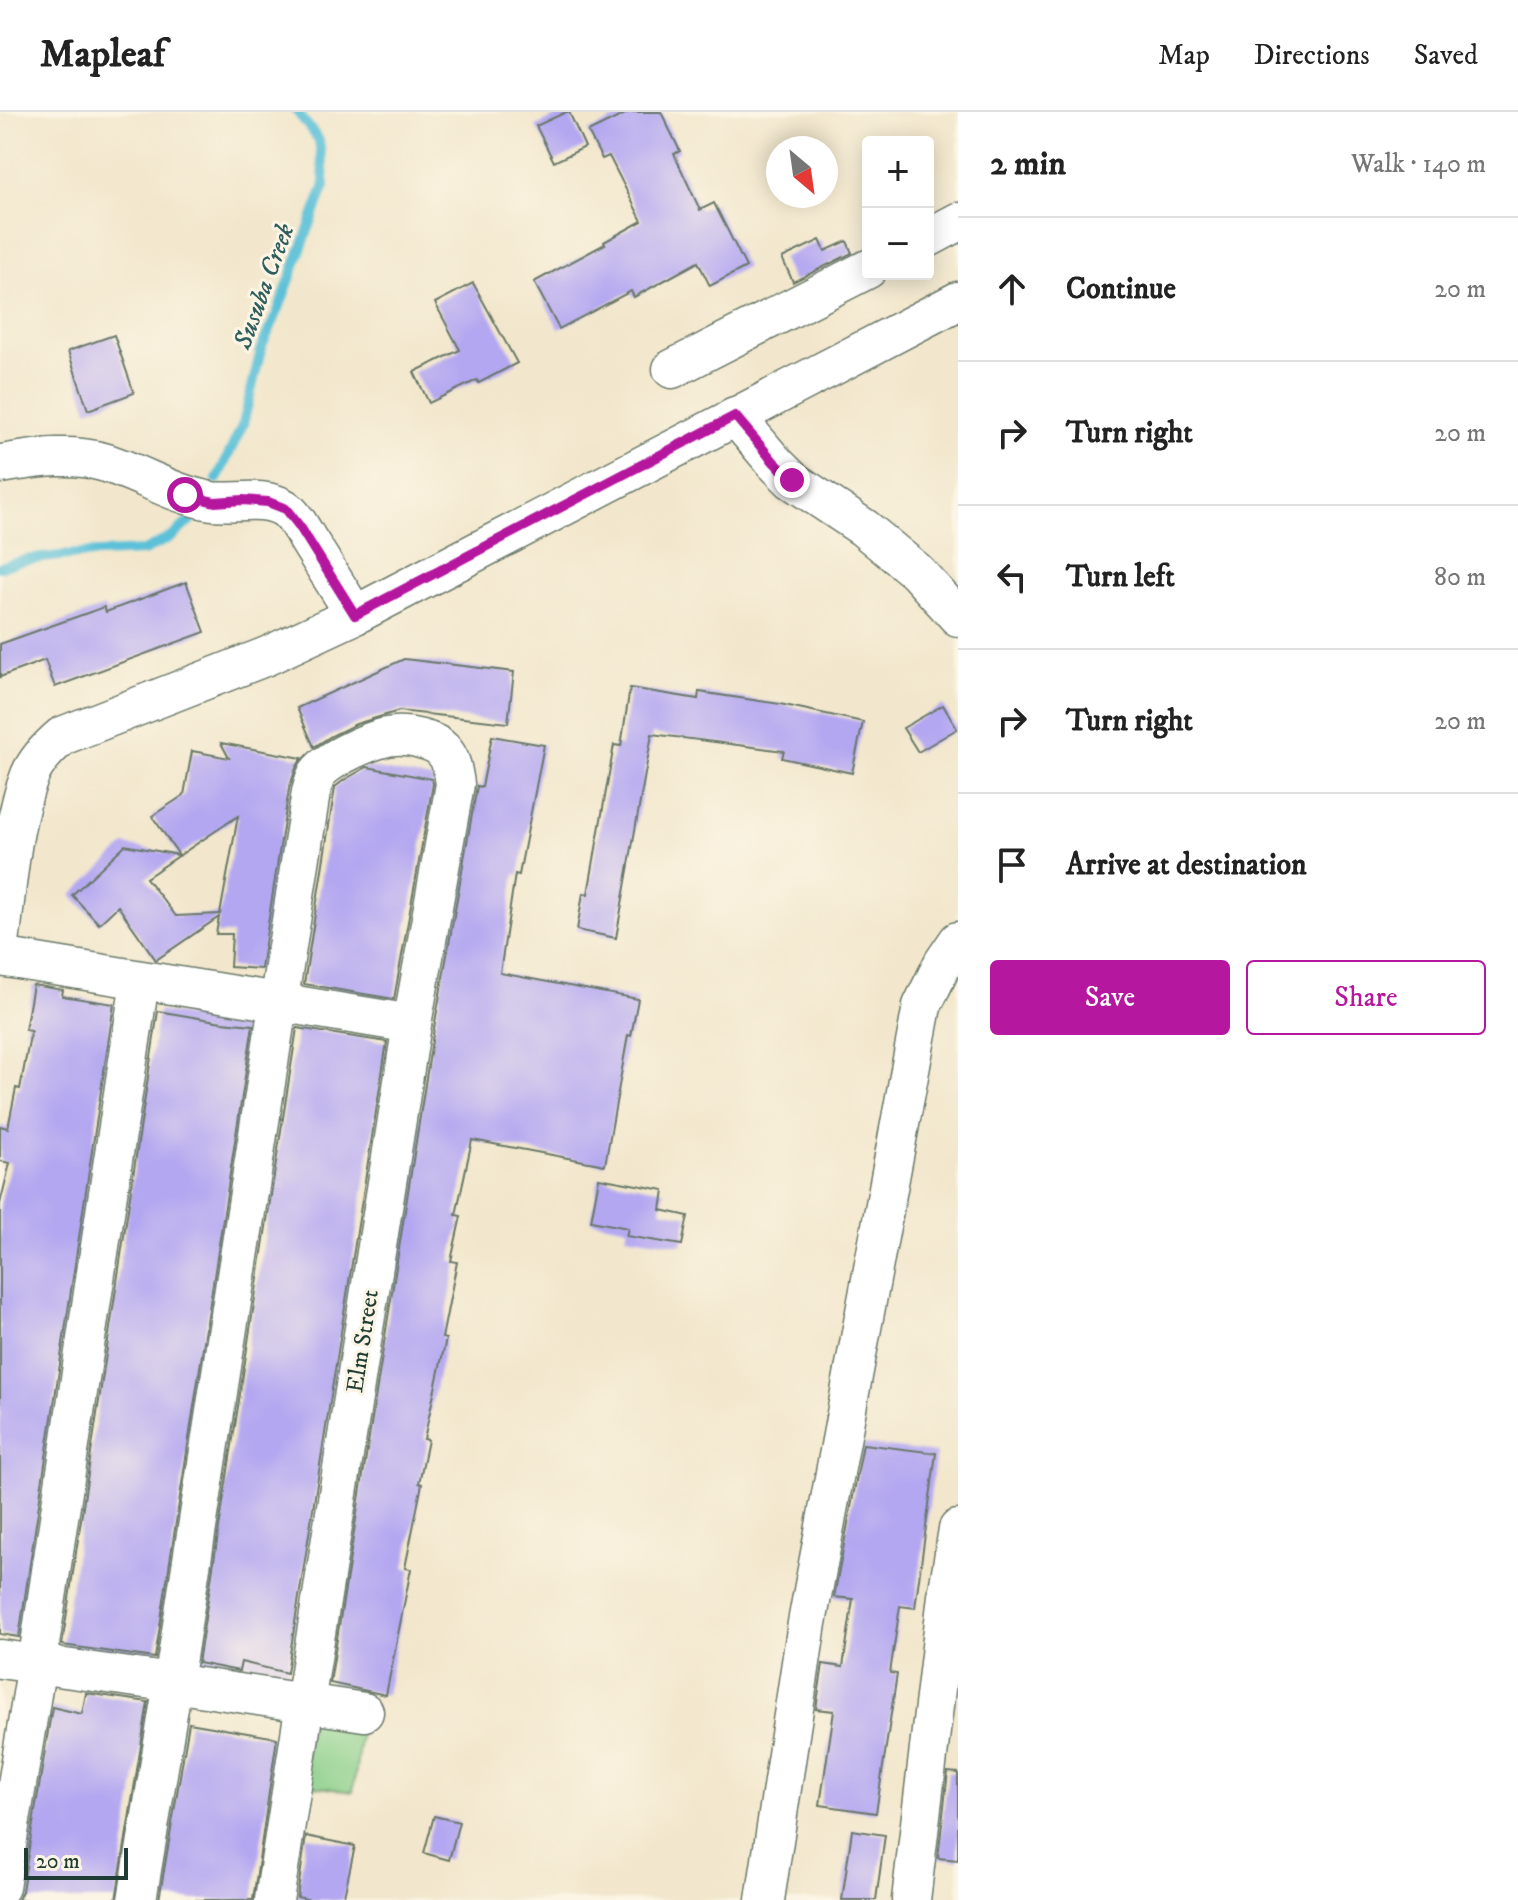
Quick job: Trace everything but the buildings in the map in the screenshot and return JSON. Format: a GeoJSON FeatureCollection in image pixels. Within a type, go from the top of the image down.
{"type":"FeatureCollection","features":[{"type":"Feature","properties":{"kind":"street"},"geometry":{"type":"LineString","coordinates":[[934,235],[958,222]]}},
{"type":"Feature","properties":{"kind":"street"},"geometry":{"type":"LineString","coordinates":[[672,369],[862,272]]}},
{"type":"Feature","properties":{"kind":"street"},"geometry":{"type":"LineString","coordinates":[[0,943],[8,822],[44,752],[62,736],[267,656],[355,615],[958,301]]}},
{"type":"Feature","properties":{"kind":"street"},"geometry":{"type":"LineString","coordinates":[[735,416],[792,480],[864,528],[916,571],[958,617]]}},
{"type":"Feature","properties":{"kind":"street"},"geometry":{"type":"LineString","coordinates":[[0,464],[52,457],[82,458],[103,462],[185,495],[215,502],[268,502],[286,509],[355,615]]}},
{"type":"Feature","properties":{"kind":"street","name":"Elm Street"},"geometry":{"type":"LineString","coordinates":[[274,1900],[412,1024],[455,784],[451,761],[442,748],[430,741],[395,736],[349,752],[317,774],[311,792],[278,1004]]}},
{"type":"Feature","properties":{"kind":"street"},"geometry":{"type":"LineString","coordinates":[[765,1900],[807,1623],[922,1006],[943,963],[958,941]]}},
{"type":"Feature","properties":{"kind":"street"},"geometry":{"type":"LineString","coordinates":[[0,957],[412,1024]]}},
{"type":"Feature","properties":{"kind":"street"},"geometry":{"type":"LineString","coordinates":[[0,1887],[18,1662],[140,981]]}},
{"type":"Feature","properties":{"kind":"street"},"geometry":{"type":"LineString","coordinates":[[137,1900],[278,1004]]}},
{"type":"Feature","properties":{"kind":"street"},"geometry":{"type":"LineString","coordinates":[[911,1900],[947,1596],[958,1529]]}},
{"type":"Feature","properties":{"kind":"street"},"geometry":{"type":"LineString","coordinates":[[18,1662],[364,1712]]}},
{"type":"Feature","properties":{"kind":"green space"},"geometry":{"type":"Polygon","coordinates":[[[312,1714],[362,1723],[353,1792],[301,1784],[312,1714]]]}},
{"type":"Feature","properties":{"kind":"waterway","name":"Susuba Creek"},"geometry":{"type":"LineString","coordinates":[[217,479],[243,424],[262,346],[325,185],[319,140],[297,112]]}},
{"type":"Feature","properties":{"kind":"waterway","name":"Susuba Creek"},"geometry":{"type":"LineString","coordinates":[[0,567],[25,560],[78,554],[144,551],[173,536],[194,517]]}},
{"type":"Feature","properties":{"kind":"route"},"geometry":{"type":"LineString","coordinates":[[185,495],[215,502],[268,502],[286,509],[355,615],[735,416],[792,480]]}}]}
